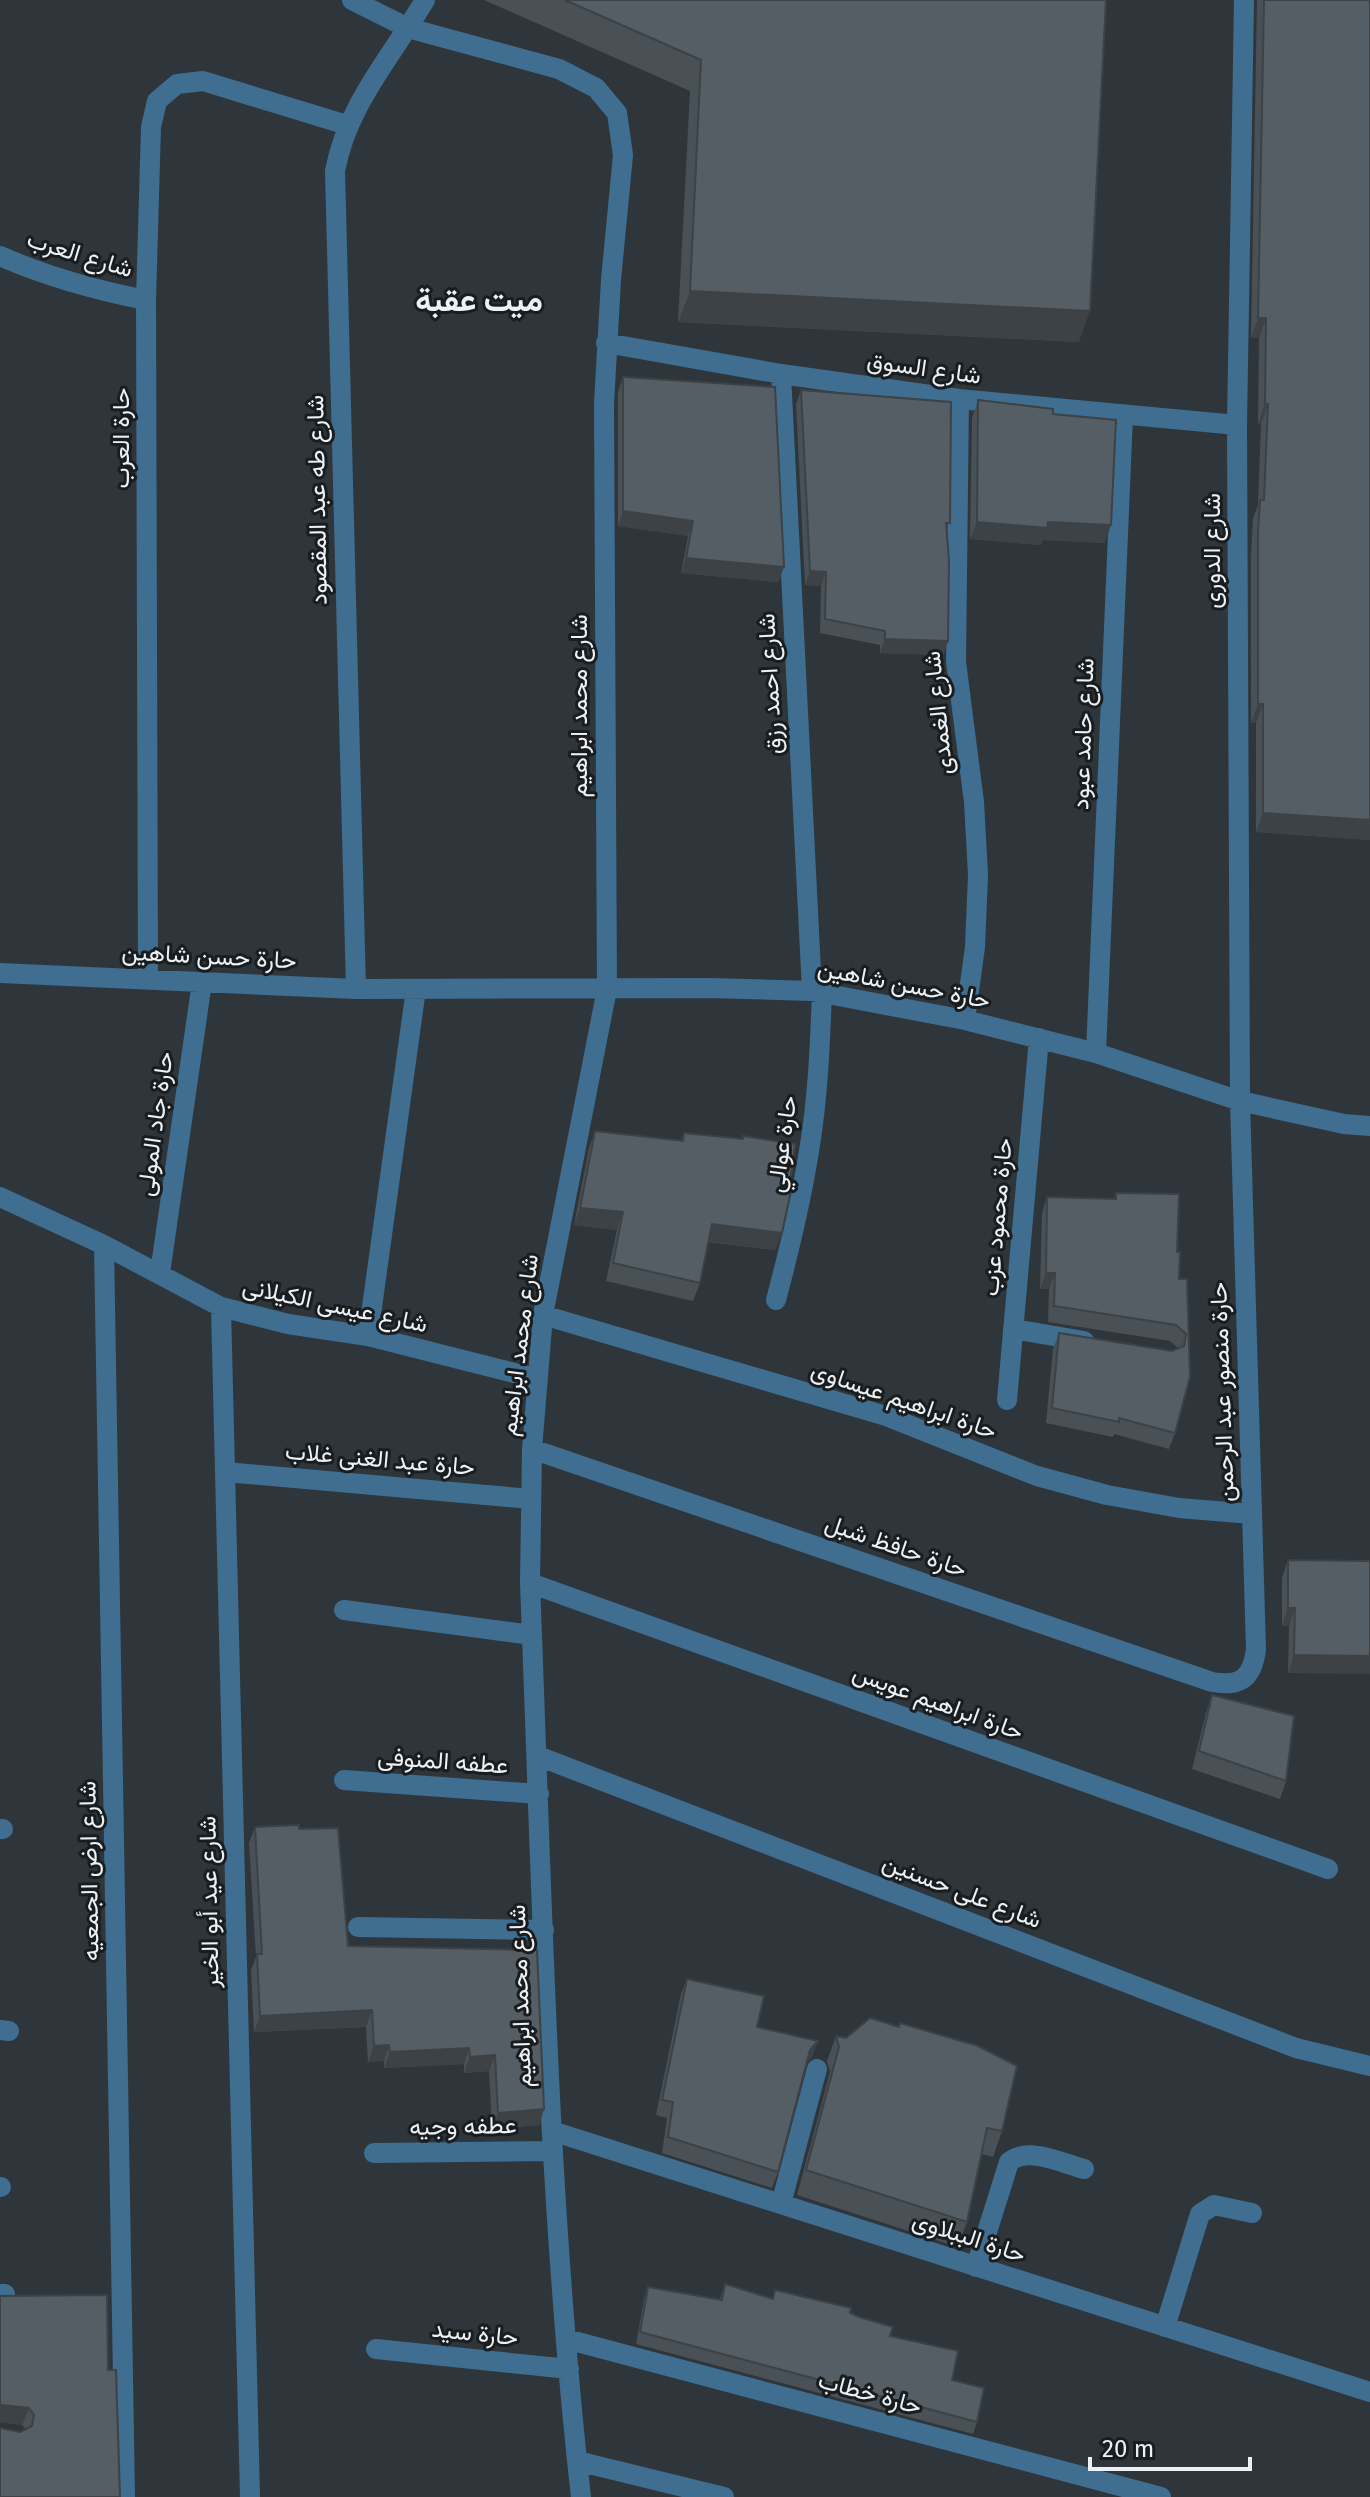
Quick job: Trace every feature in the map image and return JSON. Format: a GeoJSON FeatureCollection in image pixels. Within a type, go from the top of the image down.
{"type":"FeatureCollection","features":[{"type":"Feature","properties":{"kind":"street","name":"شارع محمد ابراهيم"},"geometry":{"type":"LineString","coordinates":[[352,0],[408,28],[559,69],[596,88],[617,113],[623,155],[606,343],[607,989],[543,1315],[531,1499],[530,1583],[552,2141],[581,2497]]}},
{"type":"Feature","properties":{"kind":"street"},"geometry":{"type":"LineString","coordinates":[[408,28],[425,0]]}},
{"type":"Feature","properties":{"kind":"street","name":"شارع الدورى"},"geometry":{"type":"LineString","coordinates":[[1240,1101],[1237,425],[1244,0]]}},
{"type":"Feature","properties":{"kind":"street","name":"شارع طه عبد المقصود"},"geometry":{"type":"LineString","coordinates":[[356,989],[335,171],[347,125],[359,101],[408,28]]}},
{"type":"Feature","properties":{"kind":"street","name":"حارة العرب"},"geometry":{"type":"LineString","coordinates":[[148,979],[146,300],[151,127],[157,101],[177,84],[203,81],[347,125]]}},
{"type":"Feature","properties":{"kind":"street","name":"شارع العرب"},"geometry":{"type":"LineString","coordinates":[[0,256],[39,273],[146,300]]}},
{"type":"Feature","properties":{"kind":"street","name":"شارع السوق"},"geometry":{"type":"LineString","coordinates":[[606,343],[781,374],[959,399],[1237,425]]}},
{"type":"Feature","properties":{"kind":"street","name":"شارع احمد رزق"},"geometry":{"type":"LineString","coordinates":[[781,374],[817,992]]}},
{"type":"Feature","properties":{"kind":"street","name":"شارع الغمدى"},"geometry":{"type":"LineString","coordinates":[[959,399],[956,662],[970,760],[978,875],[975,947],[965,1020]]}},
{"type":"Feature","properties":{"kind":"street","name":"شارع حامد عبود"},"geometry":{"type":"LineString","coordinates":[[1096,1053],[1123,416]]}},
{"type":"Feature","properties":{"kind":"street","name":"حارة حسن شاهين"},"geometry":{"type":"LineString","coordinates":[[0,973],[356,989],[817,992],[965,1020],[1096,1053],[1240,1101],[1344,1124],[1370,1126]]}},
{"type":"Feature","properties":{"kind":"street","name":"حارة جاد المولى"},"geometry":{"type":"LineString","coordinates":[[160,1273],[202,982]]}},
{"type":"Feature","properties":{"kind":"street"},"geometry":{"type":"LineString","coordinates":[[368,1336],[416,989]]}},
{"type":"Feature","properties":{"kind":"street","name":"حارة عوالي"},"geometry":{"type":"LineString","coordinates":[[776,1300],[796,1225],[810,1148],[818,1070],[817,992]]}},
{"type":"Feature","properties":{"kind":"street","name":"حارة محمود عزب"},"geometry":{"type":"LineString","coordinates":[[1007,1400],[1039,1038]]}},
{"type":"Feature","properties":{"kind":"street","name":"حارة منصور عبد الرحمن"},"geometry":{"type":"LineString","coordinates":[[1240,1101],[1256,1650],[1253,1666],[1244,1679]]}},
{"type":"Feature","properties":{"kind":"street","name":"شارع عيسى الكيلانى"},"geometry":{"type":"LineString","coordinates":[[0,1197],[104,1245],[221,1307],[276,1322],[368,1336],[538,1379]]}},
{"type":"Feature","properties":{"kind":"street","name":"شارع ارض الجمعيه"},"geometry":{"type":"LineString","coordinates":[[104,1245],[125,2497]]}},
{"type":"Feature","properties":{"kind":"street","name":"شارع عيد أبو الخير"},"geometry":{"type":"LineString","coordinates":[[221,1307],[250,2497]]}},
{"type":"Feature","properties":{"kind":"street","name":"حارة ابراهيم عيساوى"},"geometry":{"type":"LineString","coordinates":[[543,1315],[886,1416],[1051,1480],[1107,1495],[1179,1508],[1252,1514]]}},
{"type":"Feature","properties":{"kind":"street"},"geometry":{"type":"LineString","coordinates":[[1013,1329],[1106,1344]]}},
{"type":"Feature","properties":{"kind":"street","name":"حارة حافظ شبل"},"geometry":{"type":"LineString","coordinates":[[532,1449],[1212,1682],[1228,1685],[1244,1679]]}},
{"type":"Feature","properties":{"kind":"street","name":"حارة عبد الغنى غلاب"},"geometry":{"type":"LineString","coordinates":[[225,1472],[531,1499]]}},
{"type":"Feature","properties":{"kind":"street","name":"حارة ابراهيم عويس"},"geometry":{"type":"LineString","coordinates":[[530,1583],[1328,1869]]}},
{"type":"Feature","properties":{"kind":"street"},"geometry":{"type":"LineString","coordinates":[[344,1610],[532,1635]]}},
{"type":"Feature","properties":{"kind":"street","name":"شارع على حسنين"},"geometry":{"type":"LineString","coordinates":[[538,1756],[1296,2048],[1370,2066]]}},
{"type":"Feature","properties":{"kind":"street","name":"عطفه المنوفى"},"geometry":{"type":"LineString","coordinates":[[344,1780],[539,1794]]}},
{"type":"Feature","properties":{"kind":"street"},"geometry":{"type":"LineString","coordinates":[[358,1927],[544,1930]]}},
{"type":"Feature","properties":{"kind":"street"},"geometry":{"type":"LineString","coordinates":[[781,2204],[817,2069]]}},
{"type":"Feature","properties":{"kind":"street","name":"عطفه وجيه"},"geometry":{"type":"LineString","coordinates":[[374,2153],[552,2141]]}},
{"type":"Feature","properties":{"kind":"street","name":"حارة الببلاوى"},"geometry":{"type":"LineString","coordinates":[[552,2141],[781,2204],[1370,2392]]}},
{"type":"Feature","properties":{"kind":"street"},"geometry":{"type":"LineString","coordinates":[[976,2267],[1009,2162],[1028,2154],[1084,2169]]}},
{"type":"Feature","properties":{"kind":"street"},"geometry":{"type":"LineString","coordinates":[[1165,2327],[1200,2214],[1214,2205],[1252,2213]]}},
{"type":"Feature","properties":{"kind":"street","name":"حارة خطاب"},"geometry":{"type":"LineString","coordinates":[[566,2339],[1161,2497]]}},
{"type":"Feature","properties":{"kind":"street","name":"حارة سيد"},"geometry":{"type":"LineString","coordinates":[[376,2349],[569,2369]]}},
{"type":"Feature","properties":{"kind":"street"},"geometry":{"type":"LineString","coordinates":[[577,2461],[724,2497]]}},
{"type":"Feature","properties":{"kind":"building"},"geometry":{"type":"Polygon","coordinates":[[[565,0],[1106,0],[1090,311],[690,291],[701,60],[565,0]]]}},
{"type":"Feature","properties":{"kind":"building"},"geometry":{"type":"Polygon","coordinates":[[[1264,0],[1370,0],[1370,820],[1263,813],[1263,704],[1258,704],[1258,533],[1260,500],[1264,500],[1268,404],[1265,404],[1266,318],[1258,318],[1264,0]]]}},
{"type":"Feature","properties":{"kind":"building"},"geometry":{"type":"Polygon","coordinates":[[[623,377],[775,387],[784,567],[686,558],[693,521],[623,511],[623,377]]]}},
{"type":"Feature","properties":{"kind":"building"},"geometry":{"type":"Polygon","coordinates":[[[801,390],[951,402],[950,523],[946,523],[948,641],[885,639],[885,631],[825,619],[826,572],[810,571],[801,390]]]}},
{"type":"Feature","properties":{"kind":"building"},"geometry":{"type":"Polygon","coordinates":[[[978,400],[1053,409],[1053,414],[1116,420],[1111,525],[1048,522],[1047,528],[977,522],[978,400]]]}},
{"type":"Feature","properties":{"kind":"building"},"geometry":{"type":"Polygon","coordinates":[[[595,1131],[683,1141],[684,1133],[743,1139],[743,1136],[795,1144],[791,1191],[782,1233],[712,1224],[700,1283],[613,1263],[623,1212],[580,1208],[595,1131]]]}},
{"type":"Feature","properties":{"kind":"building"},"geometry":{"type":"Polygon","coordinates":[[[1116,1193],[1179,1194],[1177,1252],[1180,1252],[1179,1279],[1187,1279],[1190,1377],[1175,1433],[1119,1418],[1119,1422],[1052,1408],[1059,1333],[1172,1351],[1184,1346],[1186,1334],[1176,1325],[1054,1306],[1055,1273],[1046,1273],[1047,1197],[1116,1199],[1116,1193]]]}},
{"type":"Feature","properties":{"kind":"building"},"geometry":{"type":"Polygon","coordinates":[[[1288,1560],[1370,1561],[1370,1656],[1294,1655],[1295,1608],[1288,1608],[1288,1560]]]}},
{"type":"Feature","properties":{"kind":"building"},"geometry":{"type":"Polygon","coordinates":[[[1212,1695],[1294,1716],[1286,1781],[1199,1751],[1212,1695]]]}},
{"type":"Feature","properties":{"kind":"building"},"geometry":{"type":"Polygon","coordinates":[[[299,1825],[299,1829],[338,1828],[348,1946],[537,1950],[544,2109],[498,2113],[495,2055],[470,2057],[469,2048],[390,2052],[389,2045],[374,2046],[372,2010],[260,2016],[257,1954],[262,1954],[255,1827],[299,1825]]]}},
{"type":"Feature","properties":{"kind":"building"},"geometry":{"type":"Polygon","coordinates":[[[687,1979],[764,1996],[757,2027],[818,2041],[810,2050],[778,2172],[668,2137],[673,2102],[662,2100],[687,1979]]]}},
{"type":"Feature","properties":{"kind":"building"},"geometry":{"type":"Polygon","coordinates":[[[870,2018],[899,2027],[900,2023],[978,2046],[1017,2066],[1002,2131],[987,2128],[967,2222],[806,2170],[839,2047],[836,2036],[846,2038],[870,2018]]]}},
{"type":"Feature","properties":{"kind":"building"},"geometry":{"type":"Polygon","coordinates":[[[725,2284],[773,2299],[775,2290],[851,2308],[850,2313],[893,2327],[890,2336],[958,2351],[952,2380],[984,2388],[977,2422],[640,2332],[648,2287],[722,2300],[725,2284]]]}},
{"type":"Feature","properties":{"kind":"building"},"geometry":{"type":"Polygon","coordinates":[[[107,2295],[108,2370],[116,2370],[120,2497],[0,2497],[0,2428],[20,2432],[32,2426],[34,2415],[29,2408],[0,2407],[0,2296],[107,2295]]]}},
{"type":"Feature","properties":{"kind":"district","name":"ميت عقبة"},"geometry":{"type":"Point","coordinates":[479,300]}}]}
